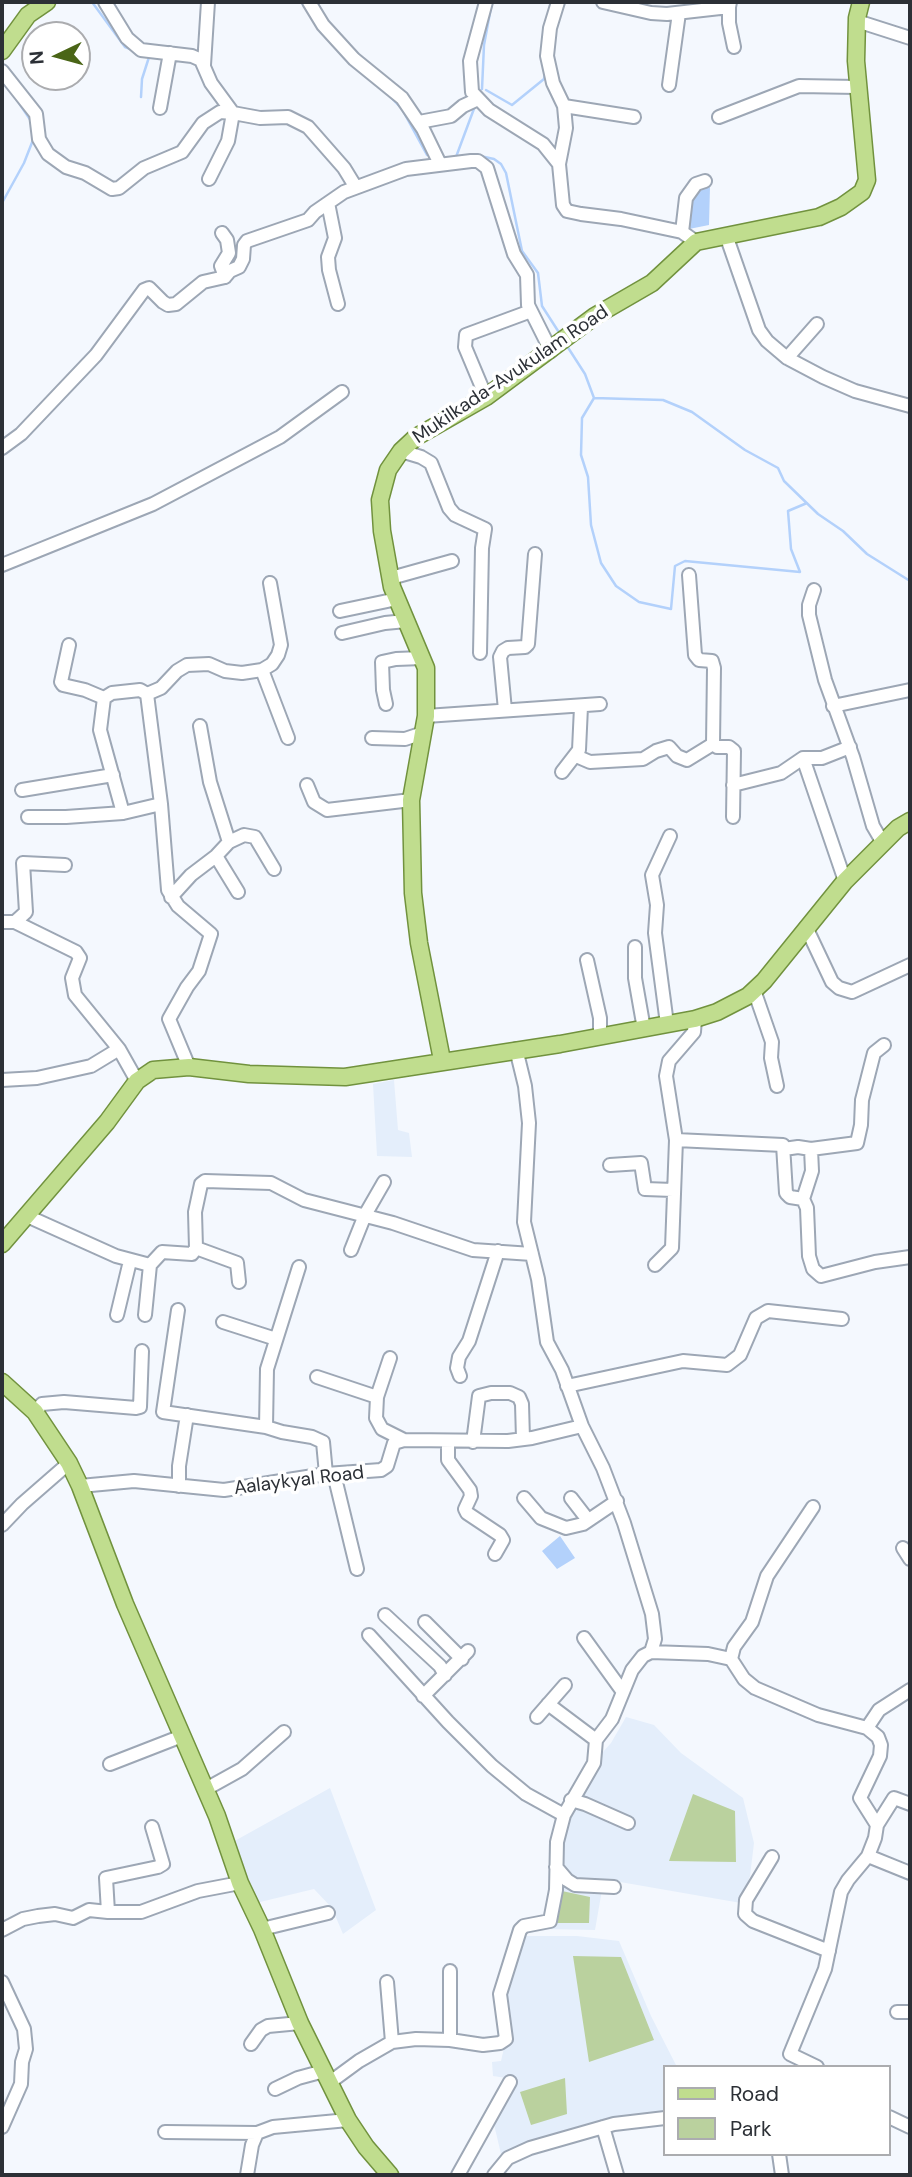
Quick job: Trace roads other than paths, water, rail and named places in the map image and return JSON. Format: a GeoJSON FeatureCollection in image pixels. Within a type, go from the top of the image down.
{"type":"FeatureCollection","features":[{"type":"Feature","properties":{"kind":"main road"},"geometry":{"type":"LineString","coordinates":[[2,51],[27,15],[47,2]]}},
{"type":"Feature","properties":{"kind":"main road"},"geometry":{"type":"LineString","coordinates":[[691,248],[819,217],[841,207],[862,192],[867,180],[857,87],[857,21],[861,2]]}},
{"type":"Feature","properties":{"kind":"main road","name":"Mukilkada-Avukulam Road"},"geometry":{"type":"LineString","coordinates":[[442,1060],[415,916],[411,800],[426,716],[426,680],[422,658],[397,599],[382,531],[380,500],[388,470],[401,451],[416,438],[485,397],[596,316],[652,283],[691,248]]}},
{"type":"Feature","properties":{"kind":"main road"},"geometry":{"type":"LineString","coordinates":[[2,1244],[107,1122],[137,1081],[153,1070],[189,1067],[249,1074],[345,1077],[600,1037],[695,1019],[730,1007],[754,990],[845,881],[898,828],[910,821]]}},
{"type":"Feature","properties":{"kind":"main road"},"geometry":{"type":"LineString","coordinates":[[2,1382],[35,1412],[69,1463],[108,1563],[218,1816],[240,1883],[262,1929],[300,2023],[348,2120],[390,2175]]}},
{"type":"Feature","properties":{"kind":"street"},"geometry":{"type":"LineString","coordinates":[[105,2],[133,45],[150,52],[192,56],[201,60],[204,65],[211,83],[233,116],[228,141],[209,179]]}},
{"type":"Feature","properties":{"kind":"street"},"geometry":{"type":"LineString","coordinates":[[204,65],[208,2]]}},
{"type":"Feature","properties":{"kind":"street"},"geometry":{"type":"LineString","coordinates":[[309,2],[323,25],[354,59],[402,99],[419,122],[439,161]]}},
{"type":"Feature","properties":{"kind":"street"},"geometry":{"type":"LineString","coordinates":[[486,2],[470,61],[472,92],[489,110],[543,144],[559,164]]}},
{"type":"Feature","properties":{"kind":"street"},"geometry":{"type":"LineString","coordinates":[[558,2],[550,28],[547,56],[553,83],[564,106],[566,128],[559,164],[563,205],[567,211],[682,232]]}},
{"type":"Feature","properties":{"kind":"street"},"geometry":{"type":"LineString","coordinates":[[603,2],[650,13],[679,13],[729,4],[729,23],[734,47]]}},
{"type":"Feature","properties":{"kind":"street"},"geometry":{"type":"LineString","coordinates":[[669,85],[679,13]]}},
{"type":"Feature","properties":{"kind":"street"},"geometry":{"type":"LineString","coordinates":[[857,21],[910,38]]}},
{"type":"Feature","properties":{"kind":"street"},"geometry":{"type":"LineString","coordinates":[[160,108],[169,55]]}},
{"type":"Feature","properties":{"kind":"street"},"geometry":{"type":"LineString","coordinates":[[2,71],[36,114],[39,139],[48,154],[66,167],[85,173],[112,189],[119,188],[144,168],[182,152],[203,123],[220,112],[260,118],[288,117],[308,127],[353,183]]}},
{"type":"Feature","properties":{"kind":"street"},"geometry":{"type":"LineString","coordinates":[[719,117],[799,86],[857,87]]}},
{"type":"Feature","properties":{"kind":"street"},"geometry":{"type":"LineString","coordinates":[[419,122],[451,116],[478,99]]}},
{"type":"Feature","properties":{"kind":"street"},"geometry":{"type":"LineString","coordinates":[[564,106],[634,117]]}},
{"type":"Feature","properties":{"kind":"street"},"geometry":{"type":"LineString","coordinates":[[2,448],[21,434],[96,355],[144,290],[153,290],[163,302],[172,305],[203,282],[225,277],[242,263],[245,243],[308,220],[353,183],[439,161],[478,162],[487,168],[514,254],[527,275],[528,305],[560,343]]}},
{"type":"Feature","properties":{"kind":"street"},"geometry":{"type":"LineString","coordinates":[[691,248],[682,232],[686,198],[696,184],[705,181]]}},
{"type":"Feature","properties":{"kind":"street"},"geometry":{"type":"LineString","coordinates":[[328,203],[335,238],[328,257],[329,270],[338,304]]}},
{"type":"Feature","properties":{"kind":"street"},"geometry":{"type":"LineString","coordinates":[[222,233],[227,240],[229,253],[221,266],[225,277]]}},
{"type":"Feature","properties":{"kind":"street"},"geometry":{"type":"LineString","coordinates":[[727,238],[759,330],[766,341],[788,358],[855,391],[910,406]]}},
{"type":"Feature","properties":{"kind":"street"},"geometry":{"type":"LineString","coordinates":[[485,397],[465,347],[466,335],[531,311]]}},
{"type":"Feature","properties":{"kind":"street"},"geometry":{"type":"LineString","coordinates":[[788,358],[817,324]]}},
{"type":"Feature","properties":{"kind":"street"},"geometry":{"type":"LineString","coordinates":[[2,565],[164,498],[280,437],[342,392]]}},
{"type":"Feature","properties":{"kind":"street"},"geometry":{"type":"LineString","coordinates":[[401,451],[431,463],[449,508],[455,515],[485,529],[482,548],[480,653]]}},
{"type":"Feature","properties":{"kind":"street"},"geometry":{"type":"LineString","coordinates":[[505,710],[500,657],[508,648],[525,647],[528,644],[535,554]]}},
{"type":"Feature","properties":{"kind":"street"},"geometry":{"type":"LineString","coordinates":[[391,578],[452,561]]}},
{"type":"Feature","properties":{"kind":"street"},"geometry":{"type":"LineString","coordinates":[[690,575],[695,655],[699,660],[712,661],[714,668],[713,744]]}},
{"type":"Feature","properties":{"kind":"street"},"geometry":{"type":"LineString","coordinates":[[147,694],[161,688],[177,671],[187,665],[209,664],[225,671],[242,673],[262,670],[272,664],[281,645],[270,583]]}},
{"type":"Feature","properties":{"kind":"street"},"geometry":{"type":"LineString","coordinates":[[814,590],[809,615],[833,706],[850,747],[873,826],[883,843]]}},
{"type":"Feature","properties":{"kind":"street"},"geometry":{"type":"LineString","coordinates":[[341,611],[397,599]]}},
{"type":"Feature","properties":{"kind":"street"},"geometry":{"type":"LineString","coordinates":[[342,633],[385,622],[406,621]]}},
{"type":"Feature","properties":{"kind":"street"},"geometry":{"type":"LineString","coordinates":[[69,645],[61,682],[63,685],[104,698]]}},
{"type":"Feature","properties":{"kind":"street"},"geometry":{"type":"LineString","coordinates":[[386,704],[382,662],[422,658]]}},
{"type":"Feature","properties":{"kind":"street"},"geometry":{"type":"LineString","coordinates":[[262,670],[288,738]]}},
{"type":"Feature","properties":{"kind":"street"},"geometry":{"type":"LineString","coordinates":[[104,698],[112,693],[140,690],[147,694]]}},
{"type":"Feature","properties":{"kind":"street"},"geometry":{"type":"LineString","coordinates":[[833,706],[910,690]]}},
{"type":"Feature","properties":{"kind":"street"},"geometry":{"type":"LineString","coordinates":[[147,694],[161,804],[168,890],[171,898],[194,922],[211,934],[199,971],[169,1018],[189,1067]]}},
{"type":"Feature","properties":{"kind":"street"},"geometry":{"type":"LineString","coordinates":[[104,698],[100,730],[123,813]]}},
{"type":"Feature","properties":{"kind":"street"},"geometry":{"type":"LineString","coordinates":[[426,716],[600,704]]}},
{"type":"Feature","properties":{"kind":"street"},"geometry":{"type":"LineString","coordinates":[[562,772],[576,756],[580,743],[581,706]]}},
{"type":"Feature","properties":{"kind":"street"},"geometry":{"type":"LineString","coordinates":[[200,726],[210,782],[229,842]]}},
{"type":"Feature","properties":{"kind":"street"},"geometry":{"type":"LineString","coordinates":[[372,738],[405,739],[423,733]]}},
{"type":"Feature","properties":{"kind":"street"},"geometry":{"type":"LineString","coordinates":[[576,756],[590,762],[643,759],[669,747],[677,756],[687,760],[713,744]]}},
{"type":"Feature","properties":{"kind":"street"},"geometry":{"type":"LineString","coordinates":[[713,744],[717,747],[729,747],[734,751],[733,817]]}},
{"type":"Feature","properties":{"kind":"street"},"geometry":{"type":"LineString","coordinates":[[733,785],[781,773],[803,758],[822,758],[850,747]]}},
{"type":"Feature","properties":{"kind":"street"},"geometry":{"type":"LineString","coordinates":[[803,758],[845,881]]}},
{"type":"Feature","properties":{"kind":"street"},"geometry":{"type":"LineString","coordinates":[[22,790],[113,775]]}},
{"type":"Feature","properties":{"kind":"street"},"geometry":{"type":"LineString","coordinates":[[307,785],[314,802],[327,810],[411,800]]}},
{"type":"Feature","properties":{"kind":"street"},"geometry":{"type":"LineString","coordinates":[[28,817],[123,813],[161,804]]}},
{"type":"Feature","properties":{"kind":"street"},"geometry":{"type":"LineString","coordinates":[[171,898],[191,875],[229,842],[244,835],[255,837],[274,869]]}},
{"type":"Feature","properties":{"kind":"street"},"geometry":{"type":"LineString","coordinates":[[667,1024],[655,933],[657,905],[652,875],[670,836]]}},
{"type":"Feature","properties":{"kind":"street"},"geometry":{"type":"LineString","coordinates":[[216,856],[238,892]]}},
{"type":"Feature","properties":{"kind":"street"},"geometry":{"type":"LineString","coordinates":[[15,922],[26,912],[23,863],[65,865]]}},
{"type":"Feature","properties":{"kind":"street"},"geometry":{"type":"LineString","coordinates":[[2,922],[15,922],[76,952],[79,965],[72,978],[75,995],[119,1049],[137,1081]]}},
{"type":"Feature","properties":{"kind":"street"},"geometry":{"type":"LineString","coordinates":[[806,927],[832,982],[839,988],[852,992],[910,965]]}},
{"type":"Feature","properties":{"kind":"street"},"geometry":{"type":"LineString","coordinates":[[635,947],[635,978],[644,1029]]}},
{"type":"Feature","properties":{"kind":"street"},"geometry":{"type":"LineString","coordinates":[[587,960],[600,1018],[600,1037]]}},
{"type":"Feature","properties":{"kind":"street"},"geometry":{"type":"LineString","coordinates":[[754,990],[772,1042],[771,1058],[777,1086]]}},
{"type":"Feature","properties":{"kind":"street"},"geometry":{"type":"LineString","coordinates":[[655,1265],[672,1248],[676,1140],[666,1076],[669,1061],[694,1032],[695,1019]]}},
{"type":"Feature","properties":{"kind":"street"},"geometry":{"type":"LineString","coordinates":[[784,1149],[811,1149],[857,1143],[862,1100],[874,1053],[884,1045]]}},
{"type":"Feature","properties":{"kind":"street"},"geometry":{"type":"LineString","coordinates":[[2,1080],[37,1078],[91,1066],[119,1049]]}},
{"type":"Feature","properties":{"kind":"street"},"geometry":{"type":"LineString","coordinates":[[516,1049],[525,1086],[529,1123],[524,1222],[538,1279],[547,1342],[562,1370],[582,1426],[617,1501],[652,1614],[655,1639],[651,1652]]}},
{"type":"Feature","properties":{"kind":"street"},"geometry":{"type":"LineString","coordinates":[[676,1140],[704,1143],[779,1143],[784,1149],[786,1193],[790,1197],[803,1199]]}},
{"type":"Feature","properties":{"kind":"street"},"geometry":{"type":"LineString","coordinates":[[811,1149],[812,1171],[803,1199],[807,1208],[809,1256],[813,1269],[821,1276],[875,1262],[910,1257]]}},
{"type":"Feature","properties":{"kind":"street"},"geometry":{"type":"LineString","coordinates":[[610,1165],[641,1163],[645,1189],[673,1190]]}},
{"type":"Feature","properties":{"kind":"street"},"geometry":{"type":"LineString","coordinates":[[145,1315],[150,1265],[162,1252],[192,1254],[196,1248],[197,1196],[201,1184],[211,1180],[271,1183],[304,1200],[365,1215],[472,1250],[533,1254]]}},
{"type":"Feature","properties":{"kind":"street"},"geometry":{"type":"LineString","coordinates":[[351,1250],[365,1215],[384,1182]]}},
{"type":"Feature","properties":{"kind":"street"},"geometry":{"type":"LineString","coordinates":[[27,1216],[130,1261],[150,1265]]}},
{"type":"Feature","properties":{"kind":"street"},"geometry":{"type":"LineString","coordinates":[[196,1248],[237,1263],[239,1282]]}},
{"type":"Feature","properties":{"kind":"street"},"geometry":{"type":"LineString","coordinates":[[460,1376],[457,1368],[459,1357],[469,1341],[498,1251]]}},
{"type":"Feature","properties":{"kind":"street"},"geometry":{"type":"LineString","coordinates":[[117,1315],[130,1261]]}},
{"type":"Feature","properties":{"kind":"street"},"geometry":{"type":"LineString","coordinates":[[266,1427],[267,1369],[299,1267]]}},
{"type":"Feature","properties":{"kind":"street"},"geometry":{"type":"LineString","coordinates":[[178,1310],[163,1412],[266,1427],[323,1442],[356,1569]]}},
{"type":"Feature","properties":{"kind":"street"},"geometry":{"type":"LineString","coordinates":[[567,1386],[683,1361],[727,1365],[740,1355],[756,1318],[768,1311],[842,1319]]}},
{"type":"Feature","properties":{"kind":"street"},"geometry":{"type":"LineString","coordinates":[[223,1322],[276,1339]]}},
{"type":"Feature","properties":{"kind":"street"},"geometry":{"type":"LineString","coordinates":[[35,1412],[41,1404],[64,1402],[136,1408],[140,1406],[142,1352]]}},
{"type":"Feature","properties":{"kind":"street"},"geometry":{"type":"LineString","coordinates":[[390,1358],[377,1397],[376,1418],[382,1429],[397,1439],[472,1442],[523,1439],[582,1426]]}},
{"type":"Feature","properties":{"kind":"street"},"geometry":{"type":"LineString","coordinates":[[317,1377],[377,1397]]}},
{"type":"Feature","properties":{"kind":"street"},"geometry":{"type":"LineString","coordinates":[[472,1442],[479,1396],[491,1393],[519,1396],[522,1404],[523,1439]]}},
{"type":"Feature","properties":{"kind":"street"},"geometry":{"type":"LineString","coordinates":[[179,1486],[179,1466],[187,1415]]}},
{"type":"Feature","properties":{"kind":"street","name":"Aalaykyal Road"},"geometry":{"type":"LineString","coordinates":[[80,1486],[134,1481],[224,1490],[330,1474],[381,1470],[387,1466],[397,1439]]}},
{"type":"Feature","properties":{"kind":"street"},"geometry":{"type":"LineString","coordinates":[[447,1441],[448,1460],[470,1490],[467,1513],[500,1535],[503,1540],[495,1554]]}},
{"type":"Feature","properties":{"kind":"street"},"geometry":{"type":"LineString","coordinates":[[2,1525],[69,1463]]}},
{"type":"Feature","properties":{"kind":"street"},"geometry":{"type":"LineString","coordinates":[[524,1498],[541,1518],[558,1526],[574,1527],[617,1501]]}},
{"type":"Feature","properties":{"kind":"street"},"geometry":{"type":"LineString","coordinates":[[571,1498],[588,1520]]}},
{"type":"Feature","properties":{"kind":"street"},"geometry":{"type":"LineString","coordinates":[[731,1659],[734,1647],[752,1622],[767,1576],[813,1507]]}},
{"type":"Feature","properties":{"kind":"street"},"geometry":{"type":"LineString","coordinates":[[385,1615],[440,1665],[445,1675]]}},
{"type":"Feature","properties":{"kind":"street"},"geometry":{"type":"LineString","coordinates":[[423,1696],[465,1655],[425,1622]]}},
{"type":"Feature","properties":{"kind":"street"},"geometry":{"type":"LineString","coordinates":[[369,1635],[423,1696],[500,1773],[526,1794],[564,1815]]}},
{"type":"Feature","properties":{"kind":"street"},"geometry":{"type":"LineString","coordinates":[[584,1638],[623,1692]]}},
{"type":"Feature","properties":{"kind":"street"},"geometry":{"type":"LineString","coordinates":[[275,2089],[298,2078],[327,2077],[392,2042],[416,2039],[450,2040],[483,2045],[500,2043],[506,2039],[500,1994],[520,1930],[524,1926],[550,1921],[556,1890],[557,1842],[564,1815],[594,1763],[596,1740],[612,1718],[632,1670],[643,1656],[651,1652],[708,1654],[731,1659],[744,1679],[755,1688],[818,1715],[867,1728],[878,1737],[881,1745],[880,1756],[860,1798],[877,1825]]}},
{"type":"Feature","properties":{"kind":"street"},"geometry":{"type":"LineString","coordinates":[[537,1717],[565,1685]]}},
{"type":"Feature","properties":{"kind":"street"},"geometry":{"type":"LineString","coordinates":[[867,1728],[879,1710],[910,1690]]}},
{"type":"Feature","properties":{"kind":"street"},"geometry":{"type":"LineString","coordinates":[[548,1704],[596,1740]]}},
{"type":"Feature","properties":{"kind":"street"},"geometry":{"type":"LineString","coordinates":[[206,1790],[242,1769],[284,1732]]}},
{"type":"Feature","properties":{"kind":"street"},"geometry":{"type":"LineString","coordinates":[[110,1764],[182,1736]]}},
{"type":"Feature","properties":{"kind":"street"},"geometry":{"type":"LineString","coordinates":[[809,2065],[788,2060],[815,1996],[829,1951],[841,1892],[868,1856],[877,1825],[894,1798],[910,1804]]}},
{"type":"Feature","properties":{"kind":"street"},"geometry":{"type":"LineString","coordinates":[[571,1800],[628,1823]]}},
{"type":"Feature","properties":{"kind":"street"},"geometry":{"type":"LineString","coordinates":[[108,1912],[106,1878],[163,1864],[152,1827]]}},
{"type":"Feature","properties":{"kind":"street"},"geometry":{"type":"LineString","coordinates":[[868,1856],[910,1873]]}},
{"type":"Feature","properties":{"kind":"street"},"geometry":{"type":"LineString","coordinates":[[772,1857],[746,1900],[745,1914],[753,1921],[829,1951]]}},
{"type":"Feature","properties":{"kind":"street"},"geometry":{"type":"LineString","coordinates":[[556,1867],[575,1885],[614,1887]]}},
{"type":"Feature","properties":{"kind":"street"},"geometry":{"type":"LineString","coordinates":[[2,1930],[23,1919],[55,1914],[73,1918],[89,1910],[141,1912],[198,1891],[240,1883]]}},
{"type":"Feature","properties":{"kind":"street"},"geometry":{"type":"LineString","coordinates":[[262,1929],[328,1913]]}},
{"type":"Feature","properties":{"kind":"street"},"geometry":{"type":"LineString","coordinates":[[450,1971],[450,2040]]}},
{"type":"Feature","properties":{"kind":"street"},"geometry":{"type":"LineString","coordinates":[[2,1982],[24,2029],[26,2049],[22,2062],[21,2084],[2,2127]]}},
{"type":"Feature","properties":{"kind":"street"},"geometry":{"type":"LineString","coordinates":[[387,1982],[392,2042]]}},
{"type":"Feature","properties":{"kind":"street"},"geometry":{"type":"LineString","coordinates":[[251,2044],[268,2026],[300,2023]]}},
{"type":"Feature","properties":{"kind":"street"},"geometry":{"type":"LineString","coordinates":[[458,2175],[510,2082]]}},
{"type":"Feature","properties":{"kind":"street"},"geometry":{"type":"LineString","coordinates":[[494,2175],[508,2158],[530,2147],[603,2127],[664,2118]]}},
{"type":"Feature","properties":{"kind":"street"},"geometry":{"type":"LineString","coordinates":[[891,2118],[910,2127]]}},
{"type":"Feature","properties":{"kind":"street"},"geometry":{"type":"LineString","coordinates":[[165,2132],[257,2133],[273,2127],[348,2120]]}},
{"type":"Feature","properties":{"kind":"street"},"geometry":{"type":"LineString","coordinates":[[603,2127],[617,2175]]}},
{"type":"Feature","properties":{"kind":"street"},"geometry":{"type":"LineString","coordinates":[[247,2175],[257,2133]]}},
{"type":"Feature","properties":{"kind":"street"},"geometry":{"type":"LineString","coordinates":[[779,2156],[782,2175]]}},
{"type":"Feature","properties":{"kind":"water"},"geometry":{"type":"Polygon","coordinates":[[[710,187],[709,225],[684,230],[692,196],[696,190],[710,187]]]}},
{"type":"Feature","properties":{"kind":"water"},"geometry":{"type":"Polygon","coordinates":[[[560,1536],[575,1558],[557,1569],[542,1551],[560,1536]]]}},
{"type":"Feature","properties":{"kind":"waterway"},"geometry":{"type":"LineString","coordinates":[[92,2],[125,47],[133,50]]}},
{"type":"Feature","properties":{"kind":"waterway"},"geometry":{"type":"LineString","coordinates":[[301,2],[306,8]]}},
{"type":"Feature","properties":{"kind":"waterway"},"geometry":{"type":"LineString","coordinates":[[482,89],[484,45],[492,2]]}},
{"type":"Feature","properties":{"kind":"waterway"},"geometry":{"type":"LineString","coordinates":[[141,97],[142,79],[150,54]]}},
{"type":"Feature","properties":{"kind":"waterway"},"geometry":{"type":"LineString","coordinates":[[486,90],[512,105],[544,79],[545,73]]}},
{"type":"Feature","properties":{"kind":"waterway"},"geometry":{"type":"LineString","coordinates":[[385,91],[402,109],[427,155]]}},
{"type":"Feature","properties":{"kind":"waterway"},"geometry":{"type":"LineString","coordinates":[[15,97],[31,121]]}},
{"type":"Feature","properties":{"kind":"waterway"},"geometry":{"type":"LineString","coordinates":[[456,157],[475,106]]}},
{"type":"Feature","properties":{"kind":"waterway"},"geometry":{"type":"LineString","coordinates":[[2,203],[33,140]]}},
{"type":"Feature","properties":{"kind":"waterway"},"geometry":{"type":"LineString","coordinates":[[480,156],[494,159],[506,173],[522,251],[538,273],[542,306],[560,334]]}},
{"type":"Feature","properties":{"kind":"waterway"},"geometry":{"type":"LineString","coordinates":[[567,346],[585,374],[594,398],[663,400],[692,412],[745,450],[778,468],[784,481],[818,514],[843,531],[867,554],[910,581]]}},
{"type":"Feature","properties":{"kind":"waterway"},"geometry":{"type":"LineString","coordinates":[[594,398],[582,418],[581,455],[588,477],[591,525],[601,563],[616,586],[639,602],[671,609],[675,566],[685,561],[800,572],[791,549],[788,511],[807,503]]}}]}
